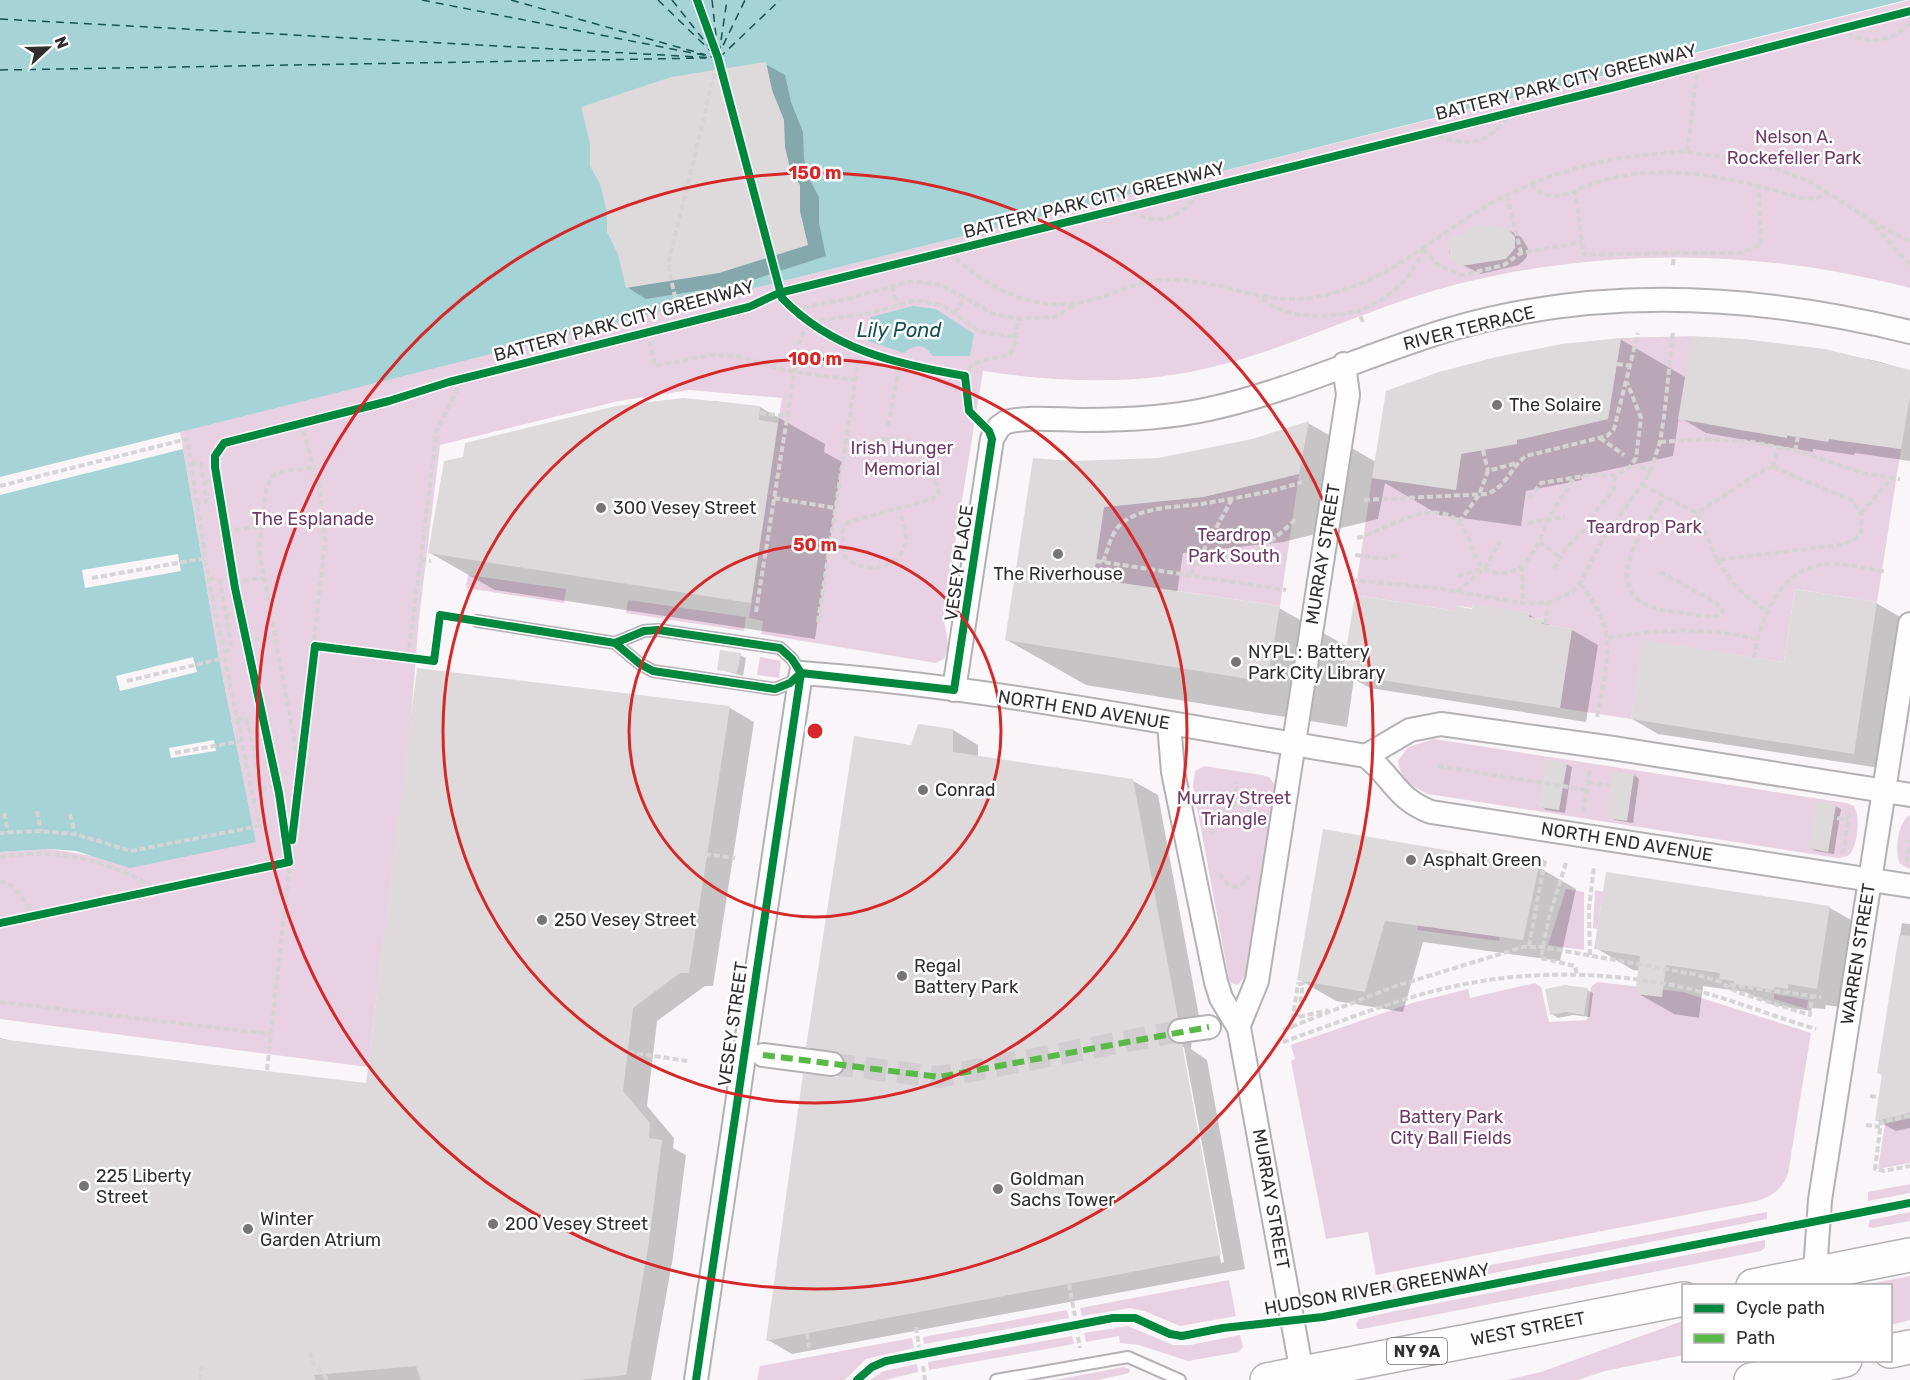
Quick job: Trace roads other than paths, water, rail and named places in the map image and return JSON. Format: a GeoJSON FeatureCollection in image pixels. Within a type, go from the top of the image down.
{"type":"FeatureCollection","features":[{"type":"Feature","properties":{"kind":"highway"},"geometry":{"type":"LineString","coordinates":[[1770,1284],[1814,1279],[1910,1255]]}},
{"type":"Feature","properties":{"kind":"highway","name":"WEST STREET"},"geometry":{"type":"LineString","coordinates":[[1267,1380],[1682,1299]]}},
{"type":"Feature","properties":{"kind":"highway"},"geometry":{"type":"LineString","coordinates":[[1892,1351],[1910,1347]]}},
{"type":"Feature","properties":{"kind":"highway"},"geometry":{"type":"LineString","coordinates":[[1751,1380],[1837,1362]]}},
{"type":"Feature","properties":{"kind":"street","name":"RIVER TERRACE"},"geometry":{"type":"LineString","coordinates":[[1037,420],[1140,418],[1208,409],[1271,392],[1433,334],[1493,318],[1613,301],[1748,303],[1798,308],[1910,332]]}},
{"type":"Feature","properties":{"kind":"street","name":"MURRAY STREET"},"geometry":{"type":"LineString","coordinates":[[1239,1025],[1257,981],[1348,395],[1344,364]]}},
{"type":"Feature","properties":{"kind":"street","name":"VESEY PLACE"},"geometry":{"type":"LineString","coordinates":[[954,690],[992,439],[999,427],[1006,422],[1037,420]]}},
{"type":"Feature","properties":{"kind":"street","name":"WARREN STREET"},"geometry":{"type":"LineString","coordinates":[[1814,1279],[1820,1200],[1910,624]]}},
{"type":"Feature","properties":{"kind":"street","name":"NORTH END AVENUE"},"geometry":{"type":"LineString","coordinates":[[801,673],[954,690],[1365,756],[1384,773],[1410,803],[1431,812],[1870,880],[1908,877]]}},
{"type":"Feature","properties":{"kind":"street","name":"VESEY STREET"},"geometry":{"type":"LineString","coordinates":[[696,1380],[801,673]]}},
{"type":"Feature","properties":{"kind":"street","name":"MURRAY STREET"},"geometry":{"type":"LineString","coordinates":[[1169,723],[1173,772],[1216,982],[1221,998],[1239,1025],[1302,1373]]}},
{"type":"Feature","properties":{"kind":"street"},"geometry":{"type":"LineString","coordinates":[[1365,756],[1410,730],[1441,724],[1910,795]]}},
{"type":"Feature","properties":{"kind":"street"},"geometry":{"type":"LineString","coordinates":[[1180,1031],[1209,1027]]}},
{"type":"Feature","properties":{"kind":"street"},"geometry":{"type":"LineString","coordinates":[[763,1055],[832,1064]]}},
{"type":"Feature","properties":{"kind":"lane"},"geometry":{"type":"LineString","coordinates":[[477,621],[615,643],[640,664],[653,671],[775,689],[790,683],[801,673],[792,658],[780,648],[658,630],[644,631],[615,643]]}},
{"type":"Feature","properties":{"kind":"lane"},"geometry":{"type":"LineString","coordinates":[[996,1380],[1128,1357],[1180,1380]]}},
{"type":"Feature","properties":{"kind":"water"},"geometry":{"type":"Polygon","coordinates":[[[0,0],[1906,0],[0,477],[0,0]]]}},
{"type":"Feature","properties":{"kind":"water","name":"Lily Pond"},"geometry":{"type":"Polygon","coordinates":[[[913,306],[936,309],[974,334],[970,356],[932,356],[920,346],[904,353],[868,341],[871,317],[913,306]]]}},
{"type":"Feature","properties":{"kind":"water"},"geometry":{"type":"Polygon","coordinates":[[[183,449],[219,659],[256,842],[130,868],[76,851],[50,849],[0,852],[0,495],[183,449]]]}},
{"type":"Feature","properties":{"kind":"tunnel"},"geometry":{"type":"LineString","coordinates":[[832,1064],[939,1077],[1180,1031]]}},
{"type":"Feature","properties":{"kind":"place","name":"The Solaire"},"geometry":{"type":"Point","coordinates":[1497,405]}},
{"type":"Feature","properties":{"kind":"place","name":"300 Vesey Street"},"geometry":{"type":"Point","coordinates":[601,508]}},
{"type":"Feature","properties":{"kind":"place","name":"The Riverhouse"},"geometry":{"type":"Point","coordinates":[1058,554]}},
{"type":"Feature","properties":{"kind":"place","name":"NYPL : Battery Park City Library"},"geometry":{"type":"Point","coordinates":[1236,662]}},
{"type":"Feature","properties":{"kind":"place","name":"Conrad"},"geometry":{"type":"Point","coordinates":[923,790]}},
{"type":"Feature","properties":{"kind":"place","name":"Asphalt Green"},"geometry":{"type":"Point","coordinates":[1411,860]}},
{"type":"Feature","properties":{"kind":"place","name":"250 Vesey Street"},"geometry":{"type":"Point","coordinates":[542,920]}},
{"type":"Feature","properties":{"kind":"place","name":"Regal Battery Park"},"geometry":{"type":"Point","coordinates":[902,976]}},
{"type":"Feature","properties":{"kind":"place","name":"225 Liberty Street"},"geometry":{"type":"Point","coordinates":[84,1186]}},
{"type":"Feature","properties":{"kind":"place","name":"Goldman Sachs Tower"},"geometry":{"type":"Point","coordinates":[998,1189]}},
{"type":"Feature","properties":{"kind":"place","name":"200 Vesey Street"},"geometry":{"type":"Point","coordinates":[493,1224]}},
{"type":"Feature","properties":{"kind":"place","name":"Winter Garden Atrium"},"geometry":{"type":"Point","coordinates":[248,1229]}},
{"type":"Feature","properties":{"kind":"park label","name":"Nelson A. Rockefeller Park"},"geometry":{"type":"Point","coordinates":[1794,147]}},
{"type":"Feature","properties":{"kind":"park label","name":"Irish Hunger Memorial"},"geometry":{"type":"Point","coordinates":[902,458]}},
{"type":"Feature","properties":{"kind":"park label","name":"The Esplanade"},"geometry":{"type":"Point","coordinates":[313,519]}},
{"type":"Feature","properties":{"kind":"park label","name":"Teardrop Park"},"geometry":{"type":"Point","coordinates":[1644,527]}},
{"type":"Feature","properties":{"kind":"park label","name":"Teardrop Park South"},"geometry":{"type":"Point","coordinates":[1234,545]}},
{"type":"Feature","properties":{"kind":"park label","name":"Murray Street Triangle"},"geometry":{"type":"Point","coordinates":[1234,808]}},
{"type":"Feature","properties":{"kind":"park label","name":"Battery Park City Ball Fields"},"geometry":{"type":"Point","coordinates":[1451,1127]}}]}
